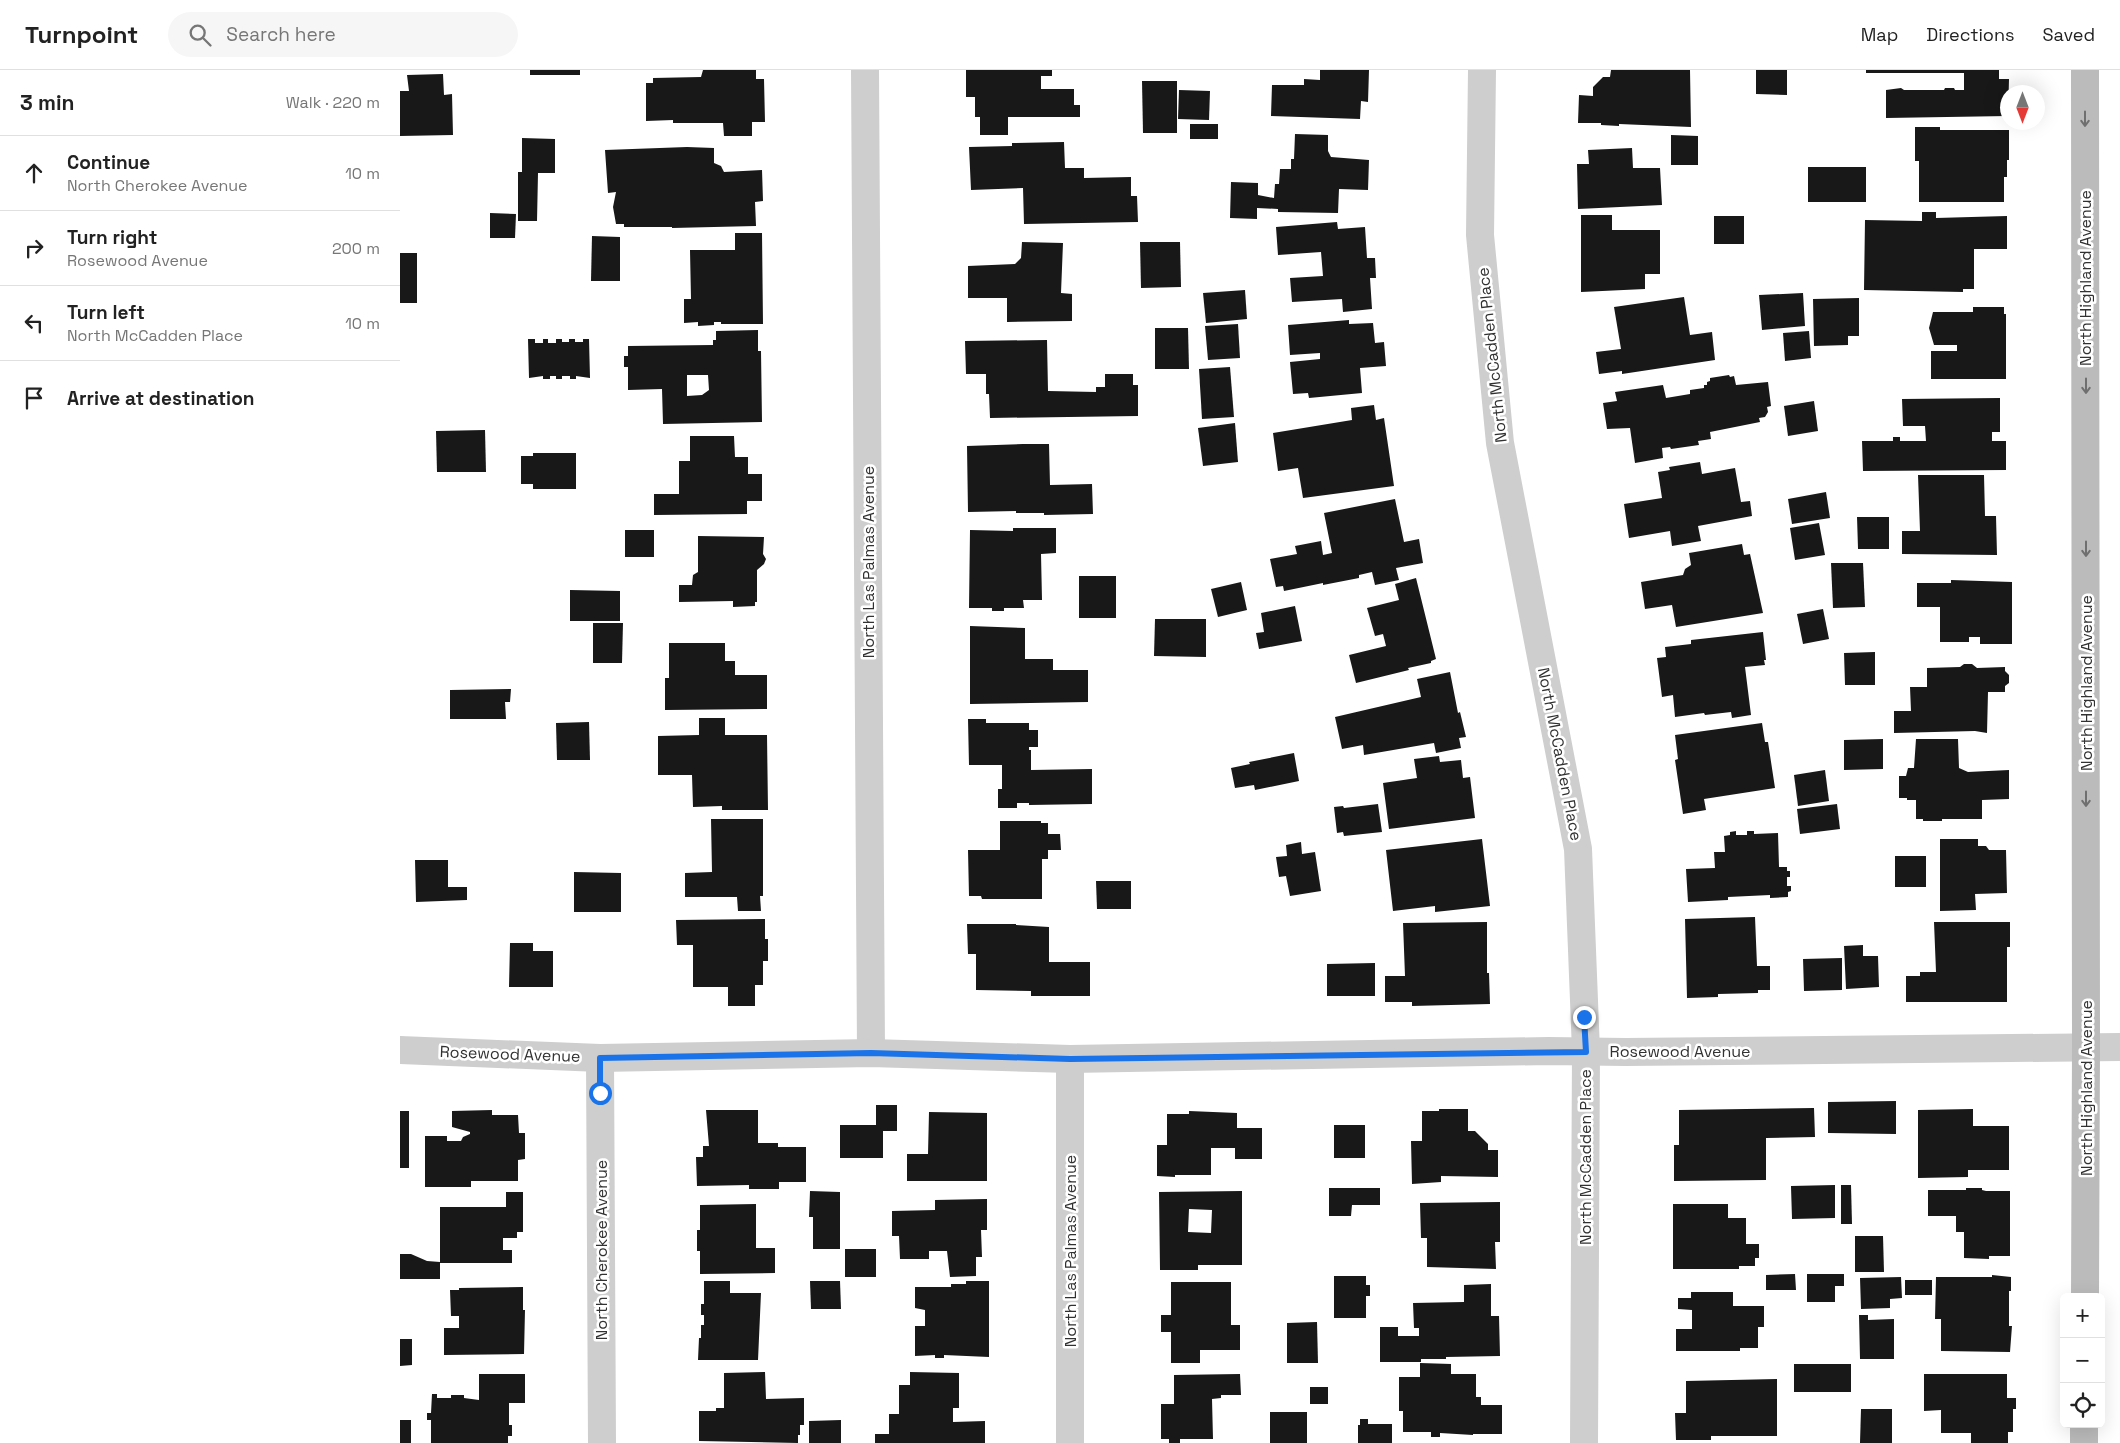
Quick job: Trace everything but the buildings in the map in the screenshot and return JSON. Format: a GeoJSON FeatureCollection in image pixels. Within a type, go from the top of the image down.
{"type":"FeatureCollection","features":[{"type":"Feature","properties":{"kind":"main road","name":"North Highland Avenue"},"geometry":{"type":"LineString","coordinates":[[2085,70],[2085,1293]]}},
{"type":"Feature","properties":{"kind":"main road"},"geometry":{"type":"LineString","coordinates":[[2084,1428],[2084,1443]]}},
{"type":"Feature","properties":{"kind":"street","name":"North Las Palmas Avenue"},"geometry":{"type":"LineString","coordinates":[[865,70],[871,1053]]}},
{"type":"Feature","properties":{"kind":"street","name":"North McCadden Place"},"geometry":{"type":"LineString","coordinates":[[1482,70],[1480,235],[1500,442],[1578,849],[1586,1052],[1584,1443]]}},
{"type":"Feature","properties":{"kind":"street","name":"Rosewood Avenue"},"geometry":{"type":"LineString","coordinates":[[400,1050],[600,1058],[871,1053],[1070,1059],[2120,1047]]}},
{"type":"Feature","properties":{"kind":"street","name":"North Cherokee Avenue"},"geometry":{"type":"LineString","coordinates":[[600,1058],[602,1443]]}},
{"type":"Feature","properties":{"kind":"street","name":"North Las Palmas Avenue"},"geometry":{"type":"LineString","coordinates":[[1070,1059],[1070,1443]]}},
{"type":"Feature","properties":{"kind":"route"},"geometry":{"type":"LineString","coordinates":[[600,1093],[600,1058],[871,1053],[1070,1059],[1548,1051],[1586,1052],[1584,1017]]}}]}
